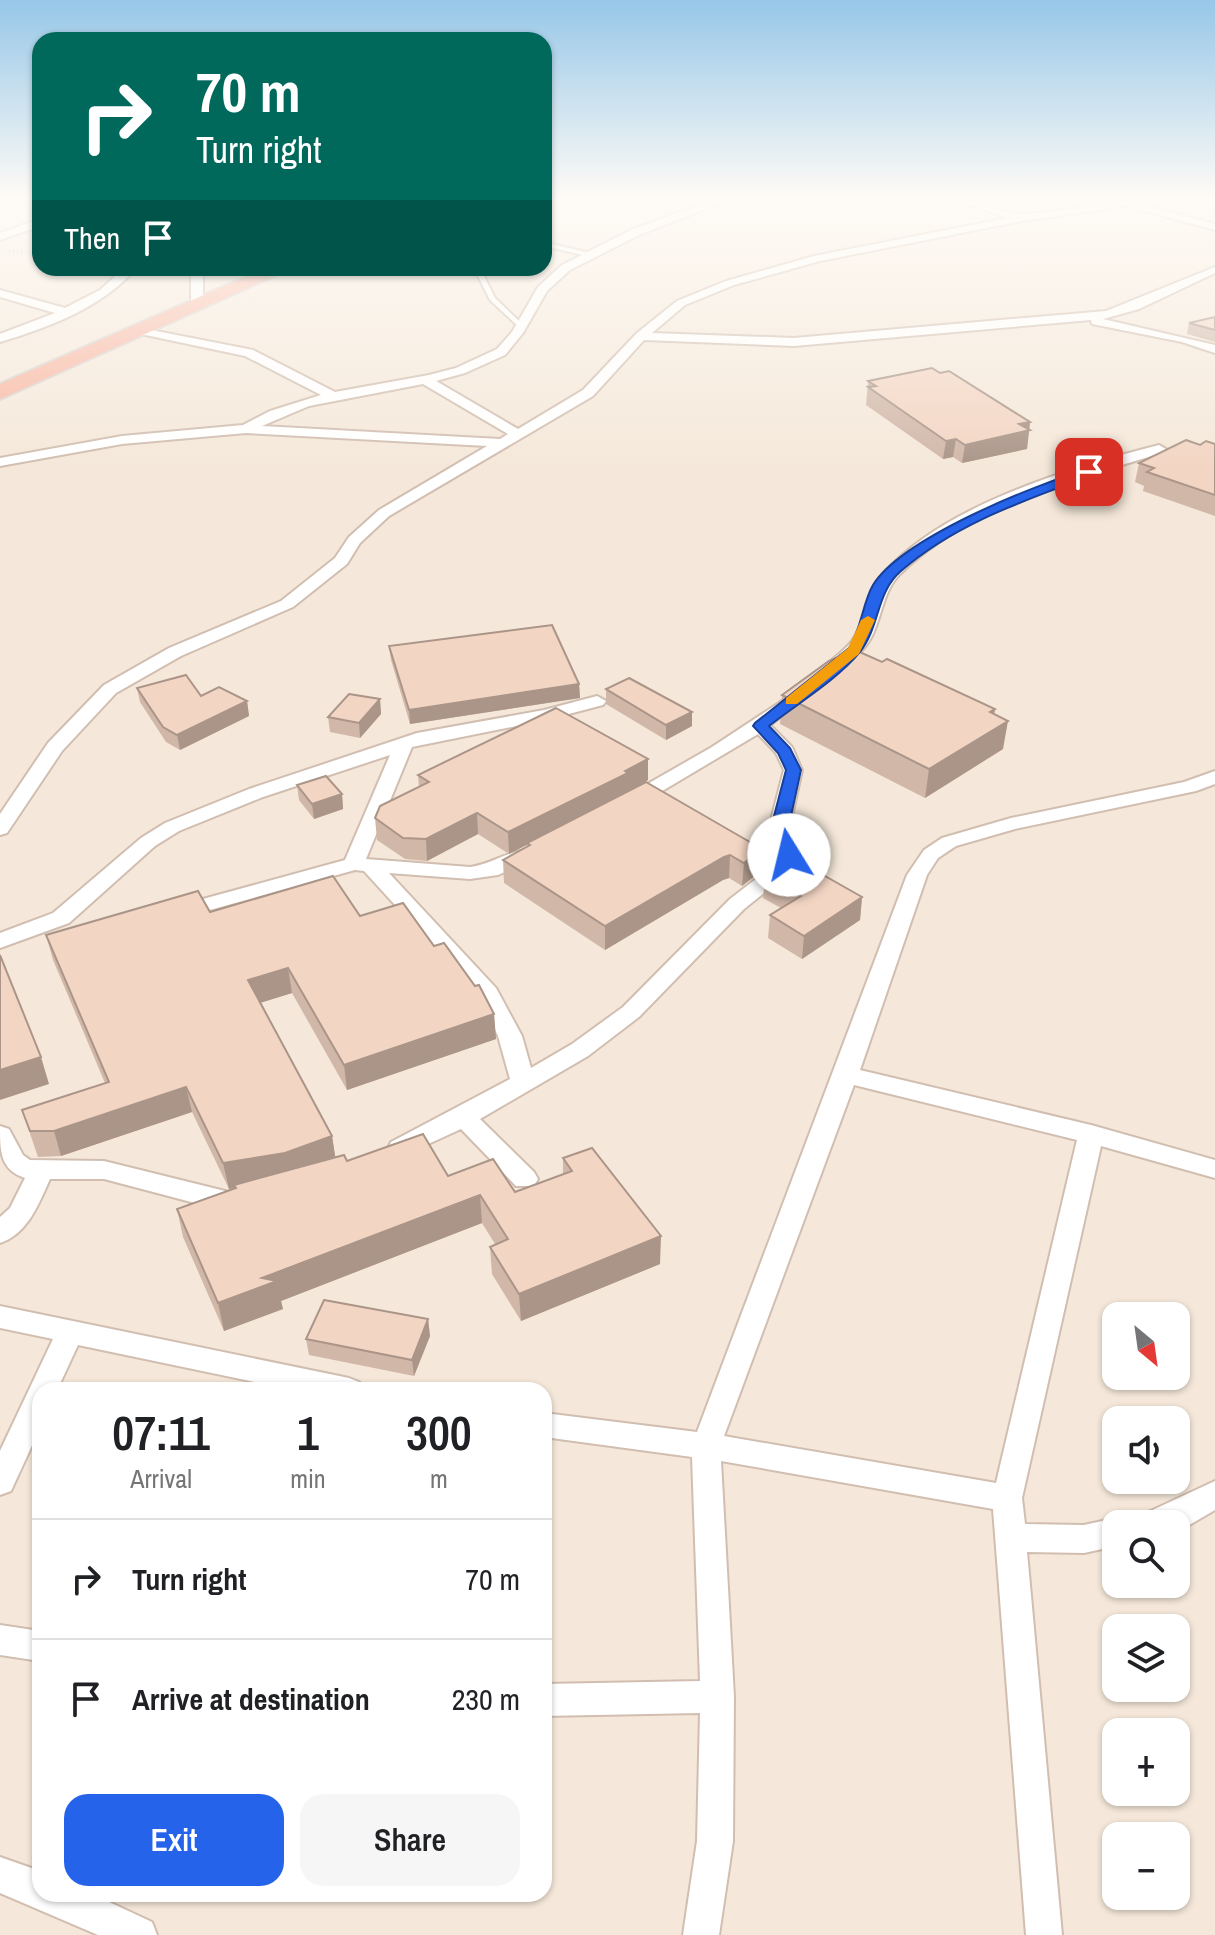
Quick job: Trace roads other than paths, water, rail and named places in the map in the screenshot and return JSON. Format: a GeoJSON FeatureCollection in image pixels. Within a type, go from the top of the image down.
{"type":"FeatureCollection","features":[{"type":"Feature","properties":{"kind":"highway"},"geometry":{"type":"LineString","coordinates":[[0,392],[233,289]]}},
{"type":"Feature","properties":{"kind":"street"},"geometry":{"type":"LineString","coordinates":[[0,338],[106,289]]}},
{"type":"Feature","properties":{"kind":"street"},"geometry":{"type":"LineString","coordinates":[[197,289],[197,305]]}},
{"type":"Feature","properties":{"kind":"street"},"geometry":{"type":"LineString","coordinates":[[246,429],[278,413],[334,396],[459,373],[491,359],[514,342],[544,289]]}},
{"type":"Feature","properties":{"kind":"street"},"geometry":{"type":"LineString","coordinates":[[0,829],[55,747],[110,689],[175,652],[287,604],[341,561],[354,540],[384,513],[588,393],[641,336],[681,303],[717,289]]}},
{"type":"Feature","properties":{"kind":"street"},"geometry":{"type":"LineString","coordinates":[[641,336],[794,342],[1080,318],[1125,312],[1163,289]]}},
{"type":"Feature","properties":{"kind":"street"},"geometry":{"type":"LineString","coordinates":[[0,293],[62,311]]}},
{"type":"Feature","properties":{"kind":"street"},"geometry":{"type":"LineString","coordinates":[[1080,318],[1185,339],[1215,349]]}},
{"type":"Feature","properties":{"kind":"street"},"geometry":{"type":"LineString","coordinates":[[140,330],[249,353],[285,374],[334,396]]}},
{"type":"Feature","properties":{"kind":"street"},"geometry":{"type":"LineString","coordinates":[[422,378],[519,435]]}},
{"type":"Feature","properties":{"kind":"street"},"geometry":{"type":"LineString","coordinates":[[0,462],[134,436],[246,429],[506,444]]}},
{"type":"Feature","properties":{"kind":"street"},"geometry":{"type":"LineString","coordinates":[[613,810],[706,762],[761,726],[854,651],[864,635],[879,586],[925,546],[982,512],[1012,499],[1159,449]]}},
{"type":"Feature","properties":{"kind":"street"},"geometry":{"type":"LineString","coordinates":[[0,941],[61,918],[148,842],[172,827],[256,793],[404,743],[546,715],[597,701]]}},
{"type":"Feature","properties":{"kind":"street"},"geometry":{"type":"LineString","coordinates":[[381,1156],[464,1117],[580,1050],[631,1012],[737,904],[783,868],[789,855],[782,816],[793,770],[785,751],[761,726]]}},
{"type":"Feature","properties":{"kind":"street"},"geometry":{"type":"LineString","coordinates":[[362,864],[404,743]]}},
{"type":"Feature","properties":{"kind":"street"},"geometry":{"type":"LineString","coordinates":[[701,1935],[715,1841],[717,1697],[706,1446],[846,1075],[917,875],[931,854],[949,842],[1011,824],[1189,787],[1215,777]]}},
{"type":"Feature","properties":{"kind":"street"},"geometry":{"type":"LineString","coordinates":[[199,907],[362,864],[491,871],[547,845]]}},
{"type":"Feature","properties":{"kind":"street"},"geometry":{"type":"LineString","coordinates":[[362,864],[488,993],[510,1036],[523,1082]]}},
{"type":"Feature","properties":{"kind":"street"},"geometry":{"type":"LineString","coordinates":[[846,1075],[1091,1134],[1215,1169]]}},
{"type":"Feature","properties":{"kind":"street"},"geometry":{"type":"LineString","coordinates":[[464,1117],[525,1179]]}},
{"type":"Feature","properties":{"kind":"street"},"geometry":{"type":"LineString","coordinates":[[1044,1935],[1007,1498],[1091,1134]]}},
{"type":"Feature","properties":{"kind":"street"},"geometry":{"type":"LineString","coordinates":[[0,1135],[14,1161],[25,1169],[104,1170],[229,1202],[259,1197]]}},
{"type":"Feature","properties":{"kind":"street"},"geometry":{"type":"LineString","coordinates":[[0,1233],[20,1214],[43,1168]]}},
{"type":"Feature","properties":{"kind":"street"},"geometry":{"type":"LineString","coordinates":[[6,1322],[71,1330],[312,1382]]}},
{"type":"Feature","properties":{"kind":"street"},"geometry":{"type":"LineString","coordinates":[[47,1382],[71,1330]]}},
{"type":"Feature","properties":{"kind":"street"},"geometry":{"type":"LineString","coordinates":[[0,1482],[32,1414]]}},
{"type":"Feature","properties":{"kind":"street"},"geometry":{"type":"LineString","coordinates":[[552,1426],[706,1446],[1007,1498]]}},
{"type":"Feature","properties":{"kind":"street"},"geometry":{"type":"LineString","coordinates":[[1187,1510],[1215,1494]]}},
{"type":"Feature","properties":{"kind":"street"},"geometry":{"type":"LineString","coordinates":[[1012,1538],[1084,1539],[1102,1535]]}},
{"type":"Feature","properties":{"kind":"street"},"geometry":{"type":"LineString","coordinates":[[0,1640],[32,1645]]}},
{"type":"Feature","properties":{"kind":"street"},"geometry":{"type":"LineString","coordinates":[[552,1700],[717,1697]]}},
{"type":"Feature","properties":{"kind":"street"},"geometry":{"type":"LineString","coordinates":[[0,1875],[32,1886]]}},
{"type":"Feature","properties":{"kind":"street"},"geometry":{"type":"LineString","coordinates":[[69,1902],[139,1935]]}},
{"type":"Feature","properties":{"kind":"lane"},"geometry":{"type":"LineString","coordinates":[[485,289],[521,326]]}}]}
